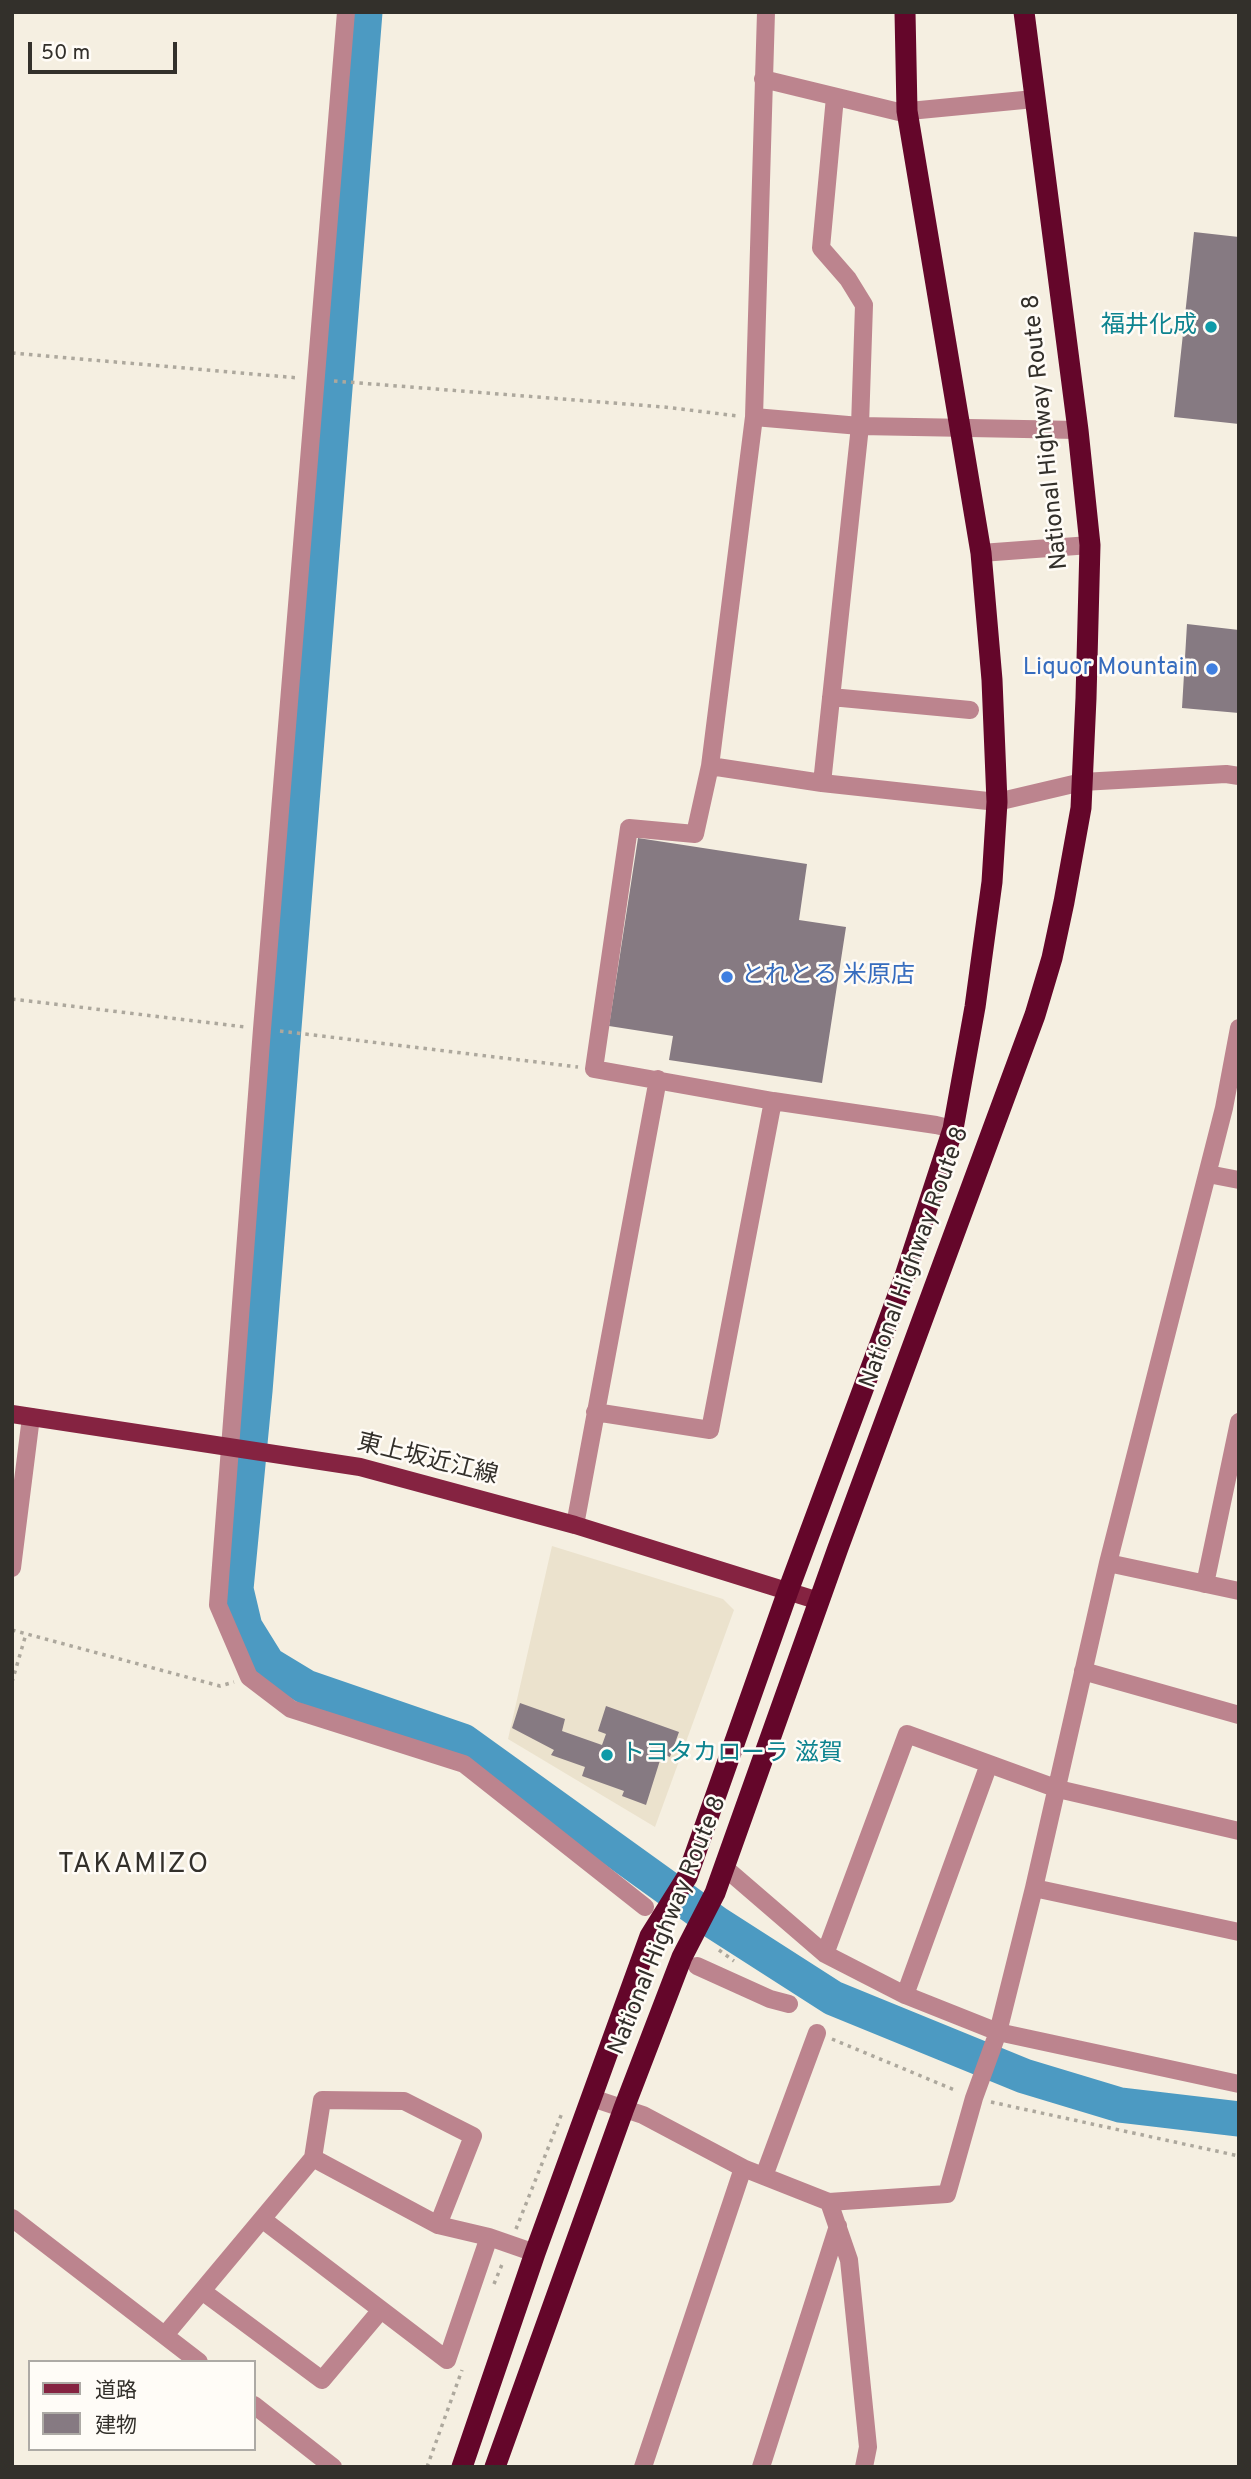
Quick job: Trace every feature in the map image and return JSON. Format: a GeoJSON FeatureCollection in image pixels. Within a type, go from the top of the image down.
{"type":"FeatureCollection","features":[{"type":"Feature","properties":{"kind":"highway","name":"National Highway Route 8"},"geometry":{"type":"LineString","coordinates":[[462,2467],[535,2253],[650,1936],[687,1877],[788,1591],[904,1279],[953,1129],[975,1006],[992,882],[997,802],[992,681],[981,553],[907,111],[905,12]]}},
{"type":"Feature","properties":{"kind":"highway","name":"National Highway Route 8"},"geometry":{"type":"LineString","coordinates":[[495,2467],[624,2108],[689,1962],[715,1893],[819,1601],[1035,1015],[1052,958],[1081,808],[1090,545],[1078,430],[1024,12]]}},
{"type":"Feature","properties":{"kind":"main road","name":"東上坂近江線"},"geometry":{"type":"LineString","coordinates":[[12,1414],[360,1467],[575,1525],[819,1601]]}},
{"type":"Feature","properties":{"kind":"street"},"geometry":{"type":"LineString","coordinates":[[345,12],[262,1029],[234,1446],[218,1605],[249,1677],[291,1709],[464,1764],[645,1907]]}},
{"type":"Feature","properties":{"kind":"street"},"geometry":{"type":"LineString","coordinates":[[766,12],[754,417],[710,766],[695,834],[629,828],[594,1069],[953,1129]]}},
{"type":"Feature","properties":{"kind":"street"},"geometry":{"type":"LineString","coordinates":[[763,79],[899,112],[1034,99]]}},
{"type":"Feature","properties":{"kind":"street"},"geometry":{"type":"LineString","coordinates":[[822,783],[860,426],[864,305],[848,279],[821,248],[835,97]]}},
{"type":"Feature","properties":{"kind":"street"},"geometry":{"type":"LineString","coordinates":[[754,417],[860,426],[1078,430]]}},
{"type":"Feature","properties":{"kind":"street"},"geometry":{"type":"LineString","coordinates":[[981,553],[1090,545]]}},
{"type":"Feature","properties":{"kind":"street"},"geometry":{"type":"LineString","coordinates":[[831,698],[970,710]]}},
{"type":"Feature","properties":{"kind":"street"},"geometry":{"type":"LineString","coordinates":[[710,766],[822,783],[997,802],[1082,782],[1226,774],[1239,776]]}},
{"type":"Feature","properties":{"kind":"street"},"geometry":{"type":"LineString","coordinates":[[592,2098],[643,2115],[743,2168],[829,2202],[947,2194],[974,2098],[997,2037],[1058,1788],[1108,1563],[1224,1108],[1239,1028]]}},
{"type":"Feature","properties":{"kind":"street"},"geometry":{"type":"LineString","coordinates":[[575,1525],[658,1079]]}},
{"type":"Feature","properties":{"kind":"street"},"geometry":{"type":"LineString","coordinates":[[595,1412],[710,1430],[773,1101]]}},
{"type":"Feature","properties":{"kind":"street"},"geometry":{"type":"LineString","coordinates":[[1208,1174],[1239,1180]]}},
{"type":"Feature","properties":{"kind":"street"},"geometry":{"type":"LineString","coordinates":[[12,1568],[32,1417]]}},
{"type":"Feature","properties":{"kind":"street"},"geometry":{"type":"LineString","coordinates":[[1205,1584],[1239,1422]]}},
{"type":"Feature","properties":{"kind":"street"},"geometry":{"type":"LineString","coordinates":[[1108,1563],[1239,1591]]}},
{"type":"Feature","properties":{"kind":"street"},"geometry":{"type":"LineString","coordinates":[[1083,1671],[1239,1715]]}},
{"type":"Feature","properties":{"kind":"street"},"geometry":{"type":"LineString","coordinates":[[825,1954],[907,1734],[1058,1788],[1239,1830]]}},
{"type":"Feature","properties":{"kind":"street"},"geometry":{"type":"LineString","coordinates":[[905,1995],[989,1764]]}},
{"type":"Feature","properties":{"kind":"street"},"geometry":{"type":"LineString","coordinates":[[724,1867],[825,1954],[905,1995],[997,2037],[1239,2084]]}},
{"type":"Feature","properties":{"kind":"street"},"geometry":{"type":"LineString","coordinates":[[1034,1888],[1239,1932]]}},
{"type":"Feature","properties":{"kind":"street"},"geometry":{"type":"LineString","coordinates":[[689,1962],[789,2004]]}},
{"type":"Feature","properties":{"kind":"street"},"geometry":{"type":"LineString","coordinates":[[764,2176],[817,2033]]}},
{"type":"Feature","properties":{"kind":"street"},"geometry":{"type":"LineString","coordinates":[[165,2335],[313,2158],[322,2100],[404,2101],[473,2136],[438,2225]]}},
{"type":"Feature","properties":{"kind":"street"},"geometry":{"type":"LineString","coordinates":[[313,2158],[438,2225],[510,2243],[535,2253]]}},
{"type":"Feature","properties":{"kind":"street"},"geometry":{"type":"LineString","coordinates":[[643,2467],[743,2168]]}},
{"type":"Feature","properties":{"kind":"street"},"geometry":{"type":"LineString","coordinates":[[829,2202],[849,2260],[868,2447],[864,2467]]}},
{"type":"Feature","properties":{"kind":"street"},"geometry":{"type":"LineString","coordinates":[[12,2218],[196,2360]]}},
{"type":"Feature","properties":{"kind":"street"},"geometry":{"type":"LineString","coordinates":[[262,2219],[447,2360],[489,2237]]}},
{"type":"Feature","properties":{"kind":"street"},"geometry":{"type":"LineString","coordinates":[[761,2467],[838,2226]]}},
{"type":"Feature","properties":{"kind":"street"},"geometry":{"type":"LineString","coordinates":[[202,2291],[322,2380],[381,2310]]}},
{"type":"Feature","properties":{"kind":"street"},"geometry":{"type":"LineString","coordinates":[[256,2406],[333,2467]]}},
{"type":"Feature","properties":{"kind":"path"},"geometry":{"type":"LineString","coordinates":[[12,353],[316,380]]}},
{"type":"Feature","properties":{"kind":"path"},"geometry":{"type":"LineString","coordinates":[[353,382],[664,407],[754,417]]}},
{"type":"Feature","properties":{"kind":"path"},"geometry":{"type":"LineString","coordinates":[[12,999],[262,1029]]}},
{"type":"Feature","properties":{"kind":"path"},"geometry":{"type":"LineString","coordinates":[[297,1033],[594,1069]]}},
{"type":"Feature","properties":{"kind":"path"},"geometry":{"type":"LineString","coordinates":[[12,1630],[220,1686],[249,1677]]}},
{"type":"Feature","properties":{"kind":"path"},"geometry":{"type":"LineString","coordinates":[[12,1682],[26,1634]]}},
{"type":"Feature","properties":{"kind":"path"},"geometry":{"type":"LineString","coordinates":[[817,2033],[974,2098],[1239,2156]]}},
{"type":"Feature","properties":{"kind":"path"},"geometry":{"type":"LineString","coordinates":[[491,2293],[567,2101]]}},
{"type":"Feature","properties":{"kind":"path"},"geometry":{"type":"LineString","coordinates":[[426,2467],[464,2367]]}},
{"type":"Feature","properties":{"kind":"shaded area"},"geometry":{"type":"Polygon","coordinates":[[[552,1546],[723,1599],[734,1610],[655,1827],[508,1739],[552,1546]]]}},
{"type":"Feature","properties":{"kind":"building","name":"福井化成"},"geometry":{"type":"Polygon","coordinates":[[[1194,232],[1239,237],[1239,424],[1174,417],[1194,232]]]}},
{"type":"Feature","properties":{"kind":"building","name":"Liquor Mountain"},"geometry":{"type":"Polygon","coordinates":[[[1187,624],[1239,630],[1239,713],[1182,708],[1187,624]]]}},
{"type":"Feature","properties":{"kind":"building","name":"とれとる 米原店"},"geometry":{"type":"Polygon","coordinates":[[[638,838],[807,864],[799,920],[846,927],[822,1083],[669,1060],[673,1036],[609,1026],[638,838]]]}},
{"type":"Feature","properties":{"kind":"building","name":"トヨタカローラ 滋賀"},"geometry":{"type":"Polygon","coordinates":[[[520,1703],[565,1719],[562,1731],[602,1745],[606,1734],[598,1731],[606,1706],[679,1732],[670,1757],[662,1754],[646,1805],[622,1796],[624,1791],[582,1776],[585,1767],[551,1755],[554,1750],[512,1728],[520,1703]]]}},
{"type":"Feature","properties":{"kind":"waterway"},"geometry":{"type":"LineString","coordinates":[[365,12],[255,1391],[236,1589],[245,1627],[268,1664],[306,1687],[463,1741],[716,1923],[833,1998],[1024,2076],[1120,2105],[1239,2119]]}},
{"type":"Feature","properties":{"kind":"place","name":"福井化成"},"geometry":{"type":"Point","coordinates":[1211,327]}},
{"type":"Feature","properties":{"kind":"place","name":"Liquor Mountain"},"geometry":{"type":"Point","coordinates":[1212,669]}},
{"type":"Feature","properties":{"kind":"place","name":"とれとる 米原店"},"geometry":{"type":"Point","coordinates":[727,977]}},
{"type":"Feature","properties":{"kind":"place","name":"トヨタカローラ 滋賀"},"geometry":{"type":"Point","coordinates":[607,1755]}},
{"type":"Feature","properties":{"kind":"district","name":"TAKAMIZO"},"geometry":{"type":"Point","coordinates":[134,1866]}}]}
